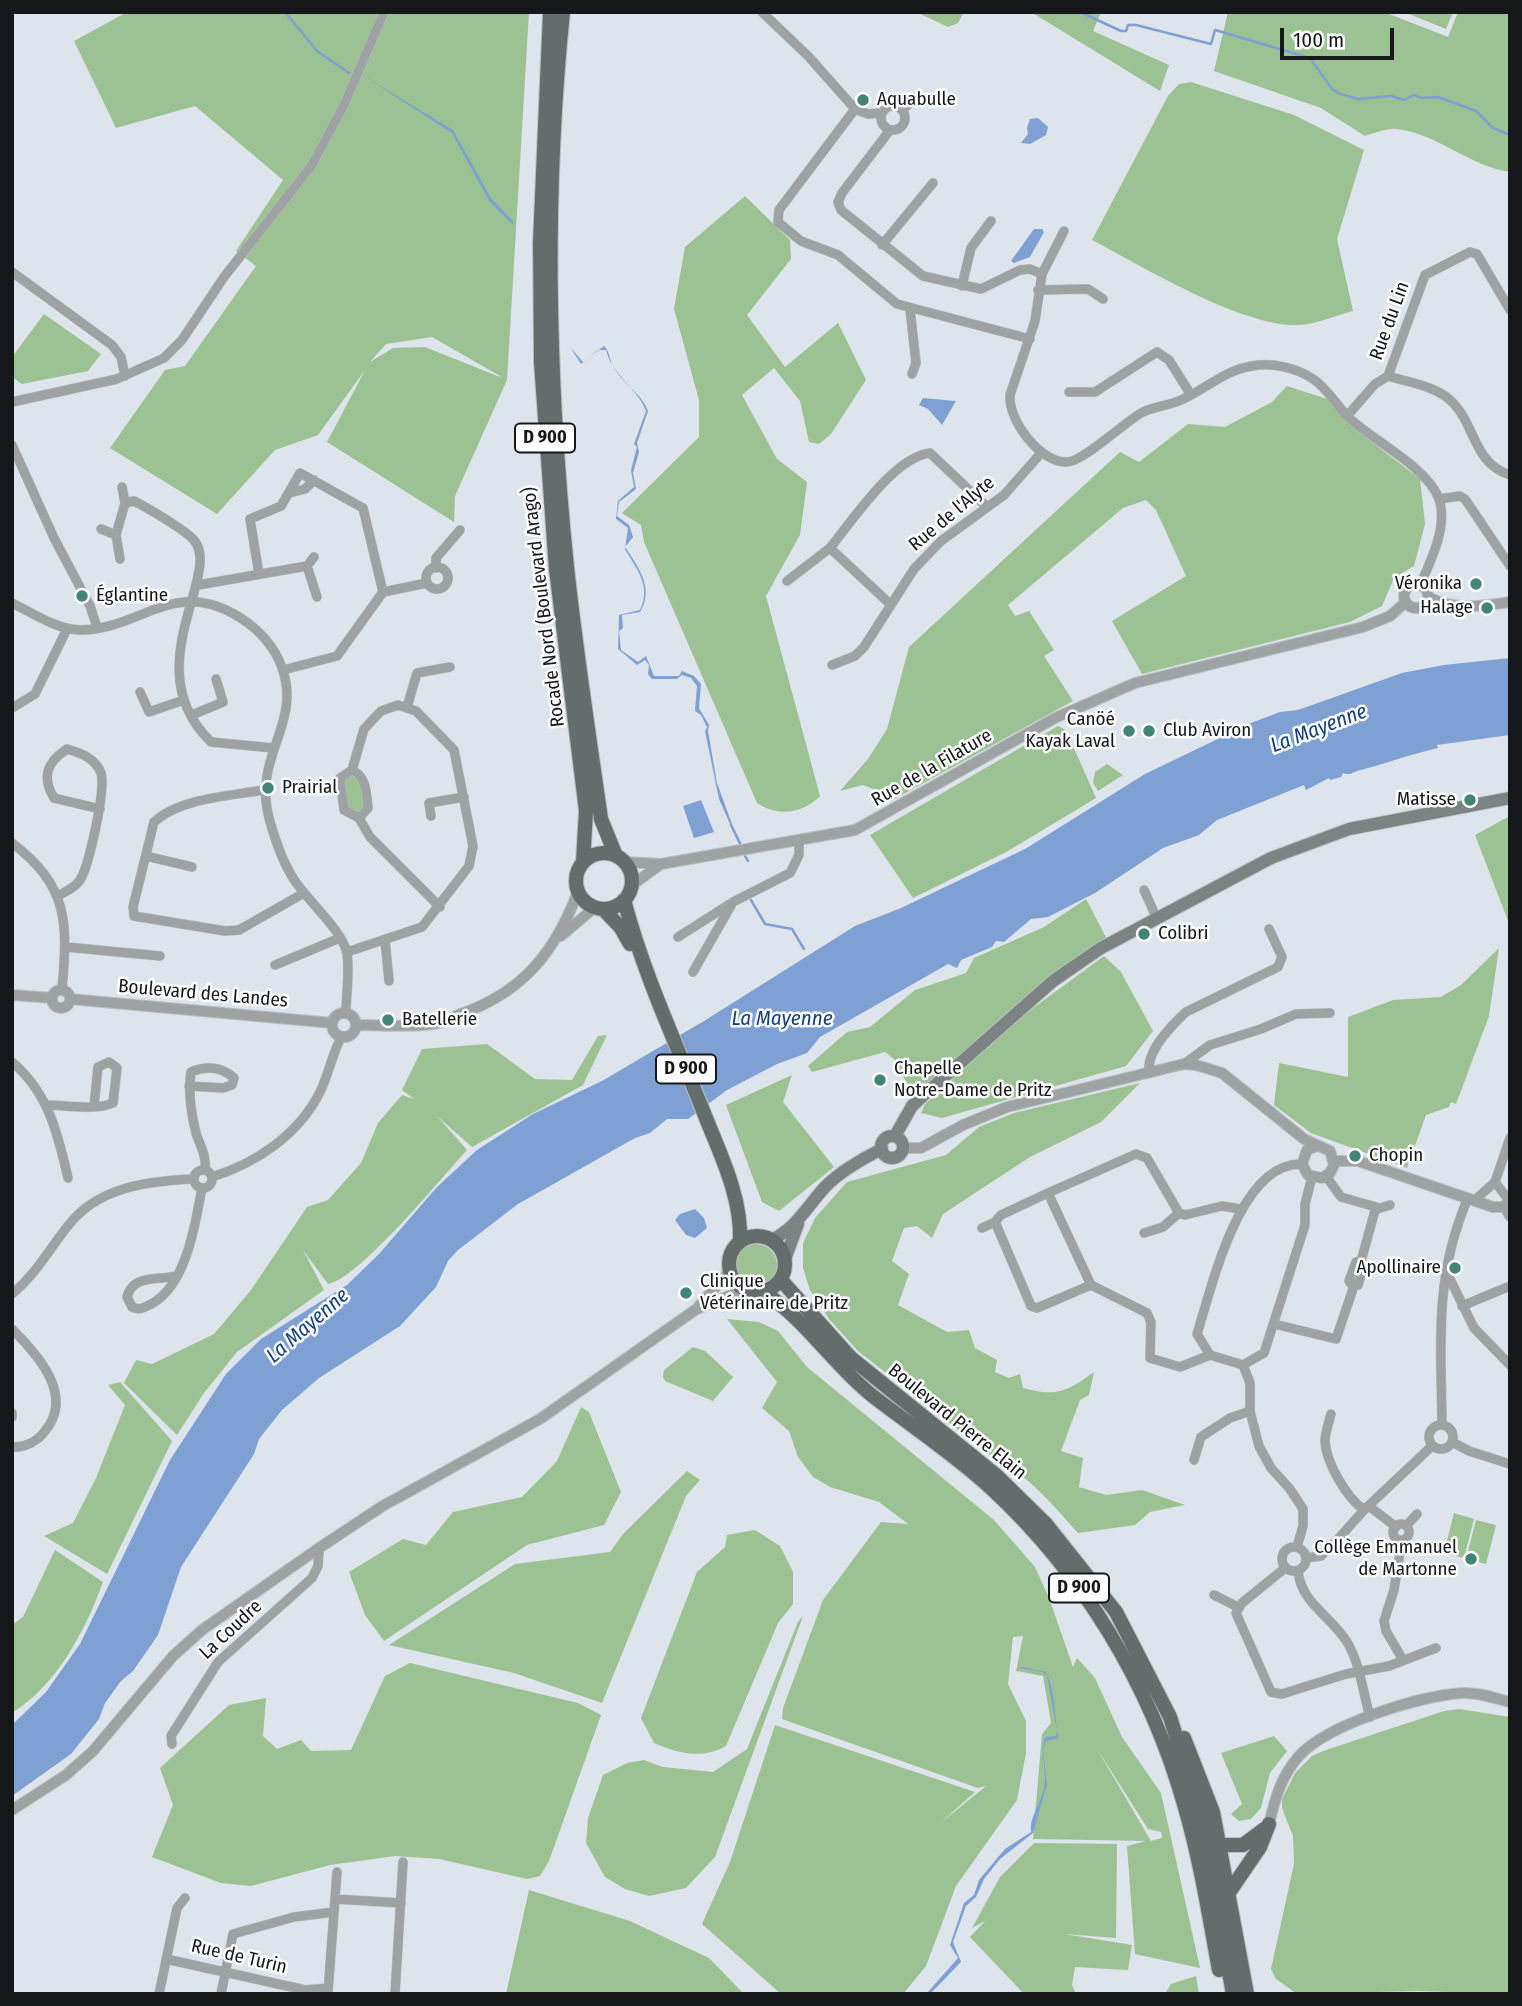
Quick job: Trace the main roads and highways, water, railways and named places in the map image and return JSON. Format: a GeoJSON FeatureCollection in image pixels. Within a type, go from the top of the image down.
{"type":"FeatureCollection","features":[{"type":"Feature","properties":{"kind":"main road","name":"Rocade Nord (Boulevard Arago)"},"geometry":{"type":"LineString","coordinates":[[550,12],[540,243],[541,362],[556,569],[586,811],[583,862]]}},
{"type":"Feature","properties":{"kind":"main road","name":"Rocade Nord (Boulevard Arago)"},"geometry":{"type":"LineString","coordinates":[[563,12],[556,82],[551,243],[552,359],[558,464],[567,569],[600,807],[605,832],[620,859]]}},
{"type":"Feature","properties":{"kind":"main road"},"geometry":{"type":"LineString","coordinates":[[801,1217],[785,1259],[781,1280],[763,1293],[743,1290],[729,1272],[729,1258],[740,1241],[784,1234],[829,1182],[882,1149],[885,1139],[895,1136],[912,1106],[1053,981],[1101,948],[1270,858],[1322,837],[1510,798]]}},
{"type":"Feature","properties":{"kind":"main road"},"geometry":{"type":"LineString","coordinates":[[599,853],[620,859],[629,869],[631,886],[624,900],[599,909],[578,892],[576,876],[583,862],[599,853]]}},
{"type":"Feature","properties":{"kind":"main road","name":"D 900"},"geometry":{"type":"LineString","coordinates":[[624,900],[651,981],[721,1156],[738,1207],[740,1241]]}},
{"type":"Feature","properties":{"kind":"main road","name":"D 900"},"geometry":{"type":"LineString","coordinates":[[599,909],[621,928],[651,981]]}},
{"type":"Feature","properties":{"kind":"main road"},"geometry":{"type":"LineString","coordinates":[[882,1149],[886,1155],[900,1155],[902,1142],[895,1136]]}},
{"type":"Feature","properties":{"kind":"main road","name":"D 900"},"geometry":{"type":"LineString","coordinates":[[738,1207],[766,1238]]}},
{"type":"Feature","properties":{"kind":"main road"},"geometry":{"type":"LineString","coordinates":[[766,1238],[785,1259]]}},
{"type":"Feature","properties":{"kind":"main road","name":"Boulevard Pierre Elain"},"geometry":{"type":"LineString","coordinates":[[781,1280],[851,1359],[997,1476],[1046,1524],[1116,1612],[1170,1717],[1200,1812],[1233,1994]]}},
{"type":"Feature","properties":{"kind":"main road","name":"Boulevard Pierre Elain"},"geometry":{"type":"LineString","coordinates":[[763,1293],[780,1304],[841,1368],[873,1396],[990,1488],[1025,1522],[1089,1601],[1133,1674],[1168,1753],[1198,1862],[1224,1994]]}},
{"type":"Feature","properties":{"kind":"main road"},"geometry":{"type":"LineString","coordinates":[[1170,1717],[1185,1738],[1207,1789],[1247,1994]]}},
{"type":"Feature","properties":{"kind":"main road"},"geometry":{"type":"LineString","coordinates":[[1219,1846],[1243,1845],[1255,1839],[1269,1824],[1259,1847],[1228,1894]]}},
{"type":"Feature","properties":{"kind":"water"},"geometry":{"type":"Polygon","coordinates":[[[362,75],[453,130],[491,198],[513,221],[513,225],[489,201],[452,133],[362,75]]]}},
{"type":"Feature","properties":{"kind":"water"},"geometry":{"type":"Polygon","coordinates":[[[1038,118],[1048,127],[1046,135],[1030,144],[1021,143],[1028,134],[1030,119],[1038,118]]]}},
{"type":"Feature","properties":{"kind":"water"},"geometry":{"type":"Polygon","coordinates":[[[1034,229],[1042,229],[1044,232],[1030,257],[1014,263],[1011,261],[1034,229]]]}},
{"type":"Feature","properties":{"kind":"water"},"geometry":{"type":"Polygon","coordinates":[[[630,387],[641,398],[648,411],[637,443],[639,452],[633,473],[636,489],[619,502],[617,516],[629,525],[633,537],[625,547],[628,528],[616,519],[618,501],[634,487],[631,470],[637,447],[634,444],[646,411],[630,387]]]}},
{"type":"Feature","properties":{"kind":"water"},"geometry":{"type":"Polygon","coordinates":[[[923,398],[956,401],[942,425],[928,409],[919,405],[923,398]]]}},
{"type":"Feature","properties":{"kind":"water"},"geometry":{"type":"Polygon","coordinates":[[[625,547],[643,578],[646,595],[640,612],[622,615],[623,628],[619,631],[621,650],[638,662],[646,656],[654,676],[679,676],[682,671],[694,676],[701,684],[699,708],[709,725],[717,783],[741,849],[719,799],[705,731],[707,727],[701,715],[695,711],[697,686],[691,678],[682,675],[677,679],[652,679],[645,660],[637,665],[618,649],[619,615],[640,610],[644,593],[638,570],[625,547]]]}},
{"type":"Feature","properties":{"kind":"water","name":"La Mayenne"},"geometry":{"type":"Polygon","coordinates":[[[1510,658],[1510,735],[1437,745],[1438,748],[1350,774],[1343,773],[1341,777],[1329,778],[1306,790],[1304,785],[1217,820],[1199,835],[1163,848],[1095,893],[1048,917],[1031,919],[1004,942],[996,941],[992,947],[961,960],[957,968],[948,964],[820,1037],[807,1053],[777,1064],[727,1090],[688,1119],[667,1119],[650,1133],[635,1138],[518,1204],[458,1250],[448,1261],[436,1287],[400,1326],[319,1378],[282,1410],[259,1439],[254,1454],[181,1567],[158,1635],[133,1671],[121,1681],[105,1703],[99,1719],[71,1754],[12,1796],[12,1725],[46,1692],[80,1644],[170,1460],[226,1374],[261,1339],[347,1285],[379,1254],[437,1187],[477,1150],[533,1114],[602,1081],[704,1021],[855,926],[901,908],[1025,849],[1145,774],[1251,723],[1280,712],[1298,710],[1402,673],[1444,665],[1510,658]]]}},
{"type":"Feature","properties":{"kind":"water"},"geometry":{"type":"Polygon","coordinates":[[[701,800],[714,832],[694,838],[683,806],[701,800]]]}},
{"type":"Feature","properties":{"kind":"water"},"geometry":{"type":"Polygon","coordinates":[[[695,1209],[704,1218],[707,1228],[695,1238],[686,1235],[675,1220],[680,1214],[695,1209]]]}},
{"type":"Feature","properties":{"kind":"water"},"geometry":{"type":"Polygon","coordinates":[[[1019,1668],[1046,1672],[1049,1680],[1053,1697],[1058,1738],[1046,1741],[1043,1750],[1045,1737],[1056,1736],[1057,1731],[1047,1676],[1042,1672],[1019,1668]]]}},
{"type":"Feature","properties":{"kind":"water"},"geometry":{"type":"Polygon","coordinates":[[[1043,1750],[1047,1785],[1033,1833],[1000,1859],[984,1879],[976,1897],[966,1906],[953,1942],[961,1962],[930,1994],[926,1994],[958,1958],[950,1945],[964,1903],[974,1895],[979,1880],[1005,1849],[1031,1832],[1045,1782],[1043,1750]]]}},
{"type":"Feature","properties":{"kind":"waterway"},"geometry":{"type":"LineString","coordinates":[[285,12],[317,51],[349,73]]}},
{"type":"Feature","properties":{"kind":"waterway"},"geometry":{"type":"LineString","coordinates":[[1080,12],[1121,31],[1126,31],[1128,25],[1136,25],[1211,44],[1215,30],[1310,58],[1332,89],[1340,94],[1358,99],[1391,96],[1404,100],[1414,95],[1421,98],[1438,97],[1476,111],[1493,128],[1510,135]]}},
{"type":"Feature","properties":{"kind":"waterway"},"geometry":{"type":"LineString","coordinates":[[731,825],[742,847]]}},
{"type":"Feature","properties":{"kind":"waterway"},"geometry":{"type":"LineString","coordinates":[[745,856],[748,861]]}},
{"type":"Feature","properties":{"kind":"waterway"},"geometry":{"type":"LineString","coordinates":[[751,900],[765,924],[792,929],[804,949]]}},
{"type":"Feature","properties":{"kind":"place","name":"Aquabulle"},"geometry":{"type":"Point","coordinates":[863,100]}},
{"type":"Feature","properties":{"kind":"place","name":"Véronika"},"geometry":{"type":"Point","coordinates":[1476,584]}},
{"type":"Feature","properties":{"kind":"place","name":"Églantine"},"geometry":{"type":"Point","coordinates":[82,596]}},
{"type":"Feature","properties":{"kind":"place","name":"Halage"},"geometry":{"type":"Point","coordinates":[1487,608]}},
{"type":"Feature","properties":{"kind":"place","name":"Canöé Kayak Laval"},"geometry":{"type":"Point","coordinates":[1129,731]}},
{"type":"Feature","properties":{"kind":"place","name":"Club Aviron"},"geometry":{"type":"Point","coordinates":[1149,731]}},
{"type":"Feature","properties":{"kind":"place","name":"Prairial"},"geometry":{"type":"Point","coordinates":[268,788]}},
{"type":"Feature","properties":{"kind":"place","name":"Matisse"},"geometry":{"type":"Point","coordinates":[1470,800]}},
{"type":"Feature","properties":{"kind":"place","name":"Colibri"},"geometry":{"type":"Point","coordinates":[1144,934]}},
{"type":"Feature","properties":{"kind":"place","name":"Batellerie"},"geometry":{"type":"Point","coordinates":[388,1020]}},
{"type":"Feature","properties":{"kind":"place","name":"Chapelle Notre-Dame de Pritz"},"geometry":{"type":"Point","coordinates":[880,1080]}},
{"type":"Feature","properties":{"kind":"place","name":"Chopin"},"geometry":{"type":"Point","coordinates":[1355,1156]}},
{"type":"Feature","properties":{"kind":"place","name":"Apollinaire"},"geometry":{"type":"Point","coordinates":[1455,1268]}},
{"type":"Feature","properties":{"kind":"place","name":"Clinique Vétérinaire de Pritz"},"geometry":{"type":"Point","coordinates":[686,1293]}},
{"type":"Feature","properties":{"kind":"place","name":"Collège Emmanuel de Martonne"},"geometry":{"type":"Point","coordinates":[1471,1559]}}]}
